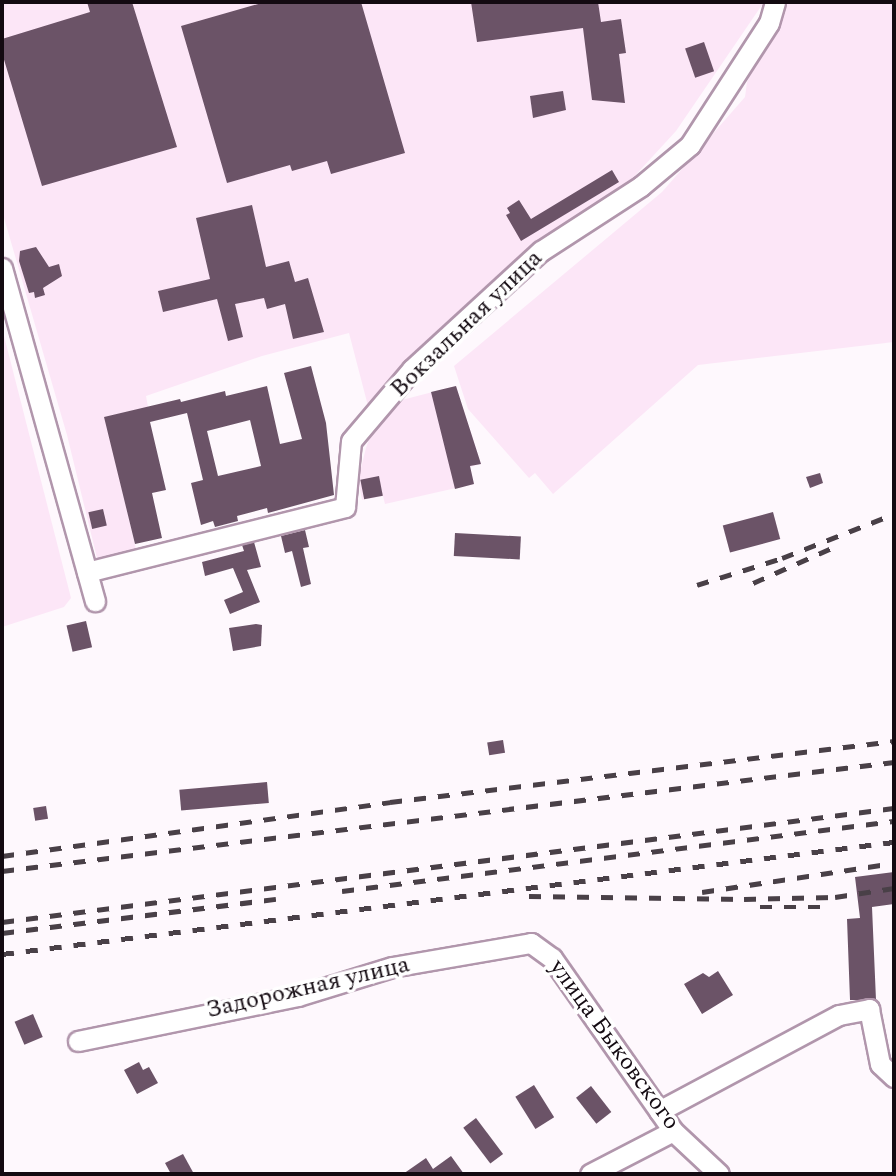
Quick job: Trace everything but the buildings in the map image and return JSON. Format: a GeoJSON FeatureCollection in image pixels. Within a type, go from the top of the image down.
{"type":"FeatureCollection","features":[{"type":"Feature","properties":{"kind":"street","name":"Вокзальная улица"},"geometry":{"type":"LineString","coordinates":[[87,572],[345,507],[351,442],[395,390],[541,251],[641,186],[690,145],[769,23],[775,2]]}},
{"type":"Feature","properties":{"kind":"street"},"geometry":{"type":"LineString","coordinates":[[2,268],[95,601]]}},
{"type":"Feature","properties":{"kind":"street","name":"Задорожная улица"},"geometry":{"type":"LineString","coordinates":[[78,1041],[298,996],[392,967],[522,942],[539,945]]}},
{"type":"Feature","properties":{"kind":"street","name":"улица Быковского"},"geometry":{"type":"LineString","coordinates":[[539,945],[673,1131],[719,1174]]}},
{"type":"Feature","properties":{"kind":"street"},"geometry":{"type":"LineString","coordinates":[[659,1111],[839,1015],[869,1009],[880,1064],[894,1077]]}},
{"type":"Feature","properties":{"kind":"street"},"geometry":{"type":"LineString","coordinates":[[590,1174],[673,1131]]}},
{"type":"Feature","properties":{"kind":"shaded area"},"geometry":{"type":"Polygon","coordinates":[[[2,2],[764,2],[676,131],[631,180],[535,246],[368,406],[349,333],[262,356],[146,396],[148,407],[105,417],[136,549],[97,558],[67,435],[2,211],[2,2]]]}},
{"type":"Feature","properties":{"kind":"shaded area"},"geometry":{"type":"Polygon","coordinates":[[[784,2],[894,2],[894,342],[698,365],[553,494],[535,473],[529,478],[468,409],[454,366],[662,192],[745,97],[747,82],[784,2]]]}},
{"type":"Feature","properties":{"kind":"shaded area"},"geometry":{"type":"Polygon","coordinates":[[[2,328],[71,598],[64,607],[2,627],[2,328]]]}},
{"type":"Feature","properties":{"kind":"shaded area"},"geometry":{"type":"Polygon","coordinates":[[[456,386],[481,464],[470,467],[474,484],[385,504],[383,496],[362,500],[358,480],[366,448],[372,430],[394,402],[456,386]]]}},
{"type":"Feature","properties":{"kind":"railway"},"geometry":{"type":"LineString","coordinates":[[697,585],[782,558],[891,515]]}},
{"type":"Feature","properties":{"kind":"railway"},"geometry":{"type":"LineString","coordinates":[[753,583],[836,546]]}},
{"type":"Feature","properties":{"kind":"railway"},"geometry":{"type":"LineString","coordinates":[[2,856],[390,802],[894,741]]}},
{"type":"Feature","properties":{"kind":"railway"},"geometry":{"type":"LineString","coordinates":[[2,871],[894,762]]}},
{"type":"Feature","properties":{"kind":"railway"},"geometry":{"type":"LineString","coordinates":[[2,922],[894,808]]}},
{"type":"Feature","properties":{"kind":"railway"},"geometry":{"type":"LineString","coordinates":[[342,891],[894,821]]}},
{"type":"Feature","properties":{"kind":"railway"},"geometry":{"type":"LineString","coordinates":[[2,954],[894,842]]}},
{"type":"Feature","properties":{"kind":"railway"},"geometry":{"type":"LineString","coordinates":[[702,892],[894,863]]}},
{"type":"Feature","properties":{"kind":"railway"},"geometry":{"type":"LineString","coordinates":[[529,896],[744,899],[835,897],[894,888]]}},
{"type":"Feature","properties":{"kind":"railway"},"geometry":{"type":"LineString","coordinates":[[2,933],[276,899]]}},
{"type":"Feature","properties":{"kind":"railway"},"geometry":{"type":"LineString","coordinates":[[760,907],[820,907]]}}]}
